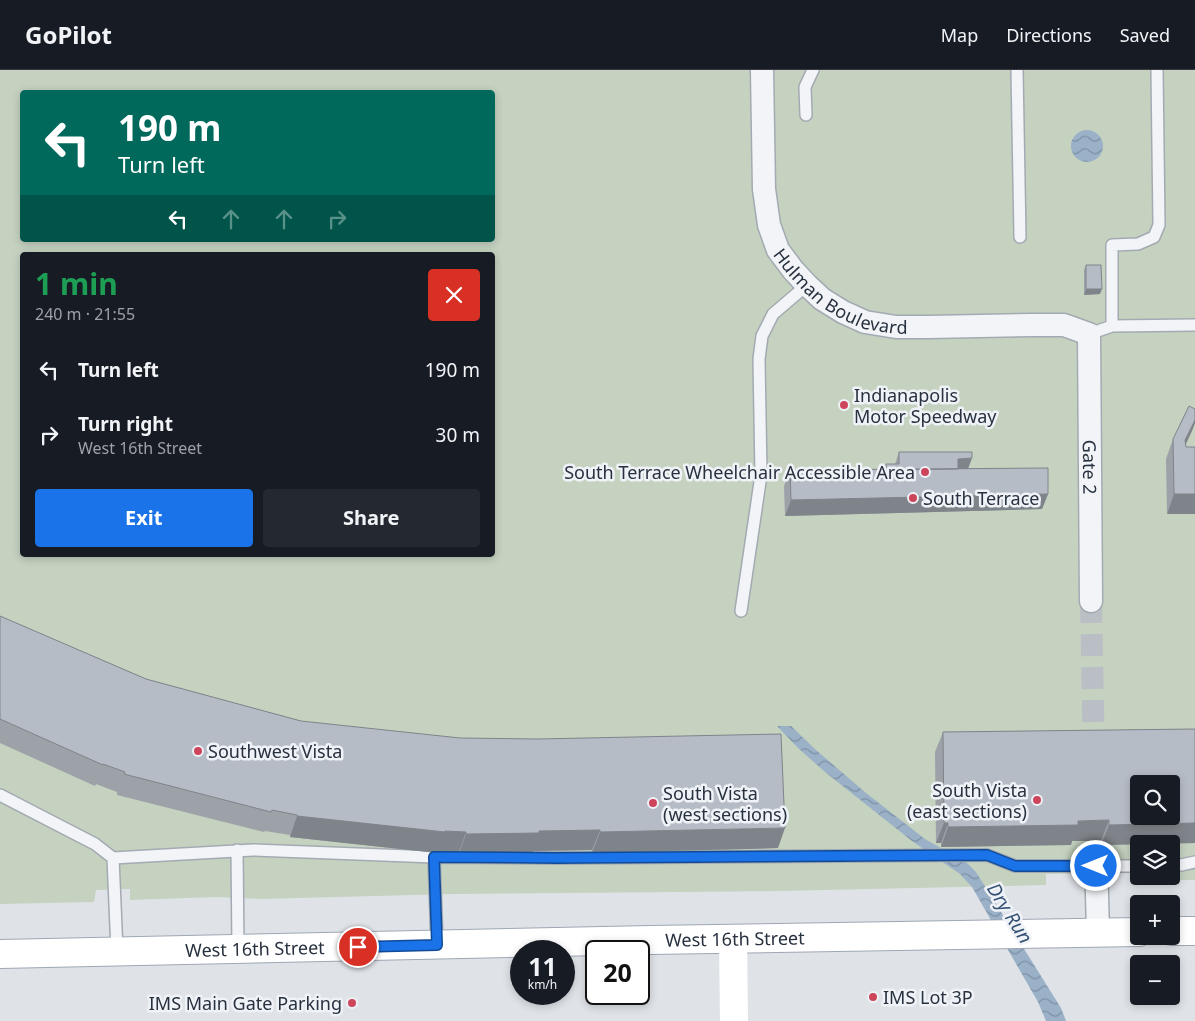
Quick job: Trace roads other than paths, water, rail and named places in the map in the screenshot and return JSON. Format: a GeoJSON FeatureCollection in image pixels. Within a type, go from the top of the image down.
{"type":"FeatureCollection","features":[{"type":"Feature","properties":{"kind":"main road"},"geometry":{"type":"LineString","coordinates":[[1180,931],[1195,931]]}},
{"type":"Feature","properties":{"kind":"main road","name":"West 16th Street"},"geometry":{"type":"LineString","coordinates":[[0,954],[1130,932]]}},
{"type":"Feature","properties":{"kind":"main road"},"geometry":{"type":"LineString","coordinates":[[733,939],[734,1021]]}},
{"type":"Feature","properties":{"kind":"street","name":"Hulman Boulevard"},"geometry":{"type":"LineString","coordinates":[[762,70],[764,189],[769,225],[778,250],[793,270],[822,298],[843,312],[866,322],[896,327],[1064,325],[1089,334]]}},
{"type":"Feature","properties":{"kind":"street","name":"Gate 2"},"geometry":{"type":"LineString","coordinates":[[1089,334],[1091,601]]}},
{"type":"Feature","properties":{"kind":"street"},"geometry":{"type":"LineString","coordinates":[[1096,862],[1098,933]]}},
{"type":"Feature","properties":{"kind":"lane"},"geometry":{"type":"LineString","coordinates":[[806,115],[805,87],[813,70]]}},
{"type":"Feature","properties":{"kind":"lane"},"geometry":{"type":"LineString","coordinates":[[1017,70],[1020,237]]}},
{"type":"Feature","properties":{"kind":"lane"},"geometry":{"type":"LineString","coordinates":[[1112,326],[1112,245],[1138,244],[1154,237],[1159,225],[1157,70]]}},
{"type":"Feature","properties":{"kind":"lane"},"geometry":{"type":"LineString","coordinates":[[741,611],[762,475],[759,359],[762,336],[773,314],[807,285]]}},
{"type":"Feature","properties":{"kind":"lane"},"geometry":{"type":"LineString","coordinates":[[1089,334],[1112,326],[1195,325]]}},
{"type":"Feature","properties":{"kind":"lane"},"geometry":{"type":"LineString","coordinates":[[0,796],[95,844],[113,858],[237,850],[434,857],[556,858],[987,855],[1015,866],[1096,862],[1130,865]]}},
{"type":"Feature","properties":{"kind":"lane"},"geometry":{"type":"LineString","coordinates":[[237,850],[238,949]]}},
{"type":"Feature","properties":{"kind":"lane"},"geometry":{"type":"LineString","coordinates":[[434,857],[437,945]]}},
{"type":"Feature","properties":{"kind":"lane"},"geometry":{"type":"LineString","coordinates":[[113,858],[117,951]]}},
{"type":"Feature","properties":{"kind":"lane"},"geometry":{"type":"LineString","coordinates":[[1180,865],[1195,862]]}},
{"type":"Feature","properties":{"kind":"water"},"geometry":{"type":"Polygon","coordinates":[[[1087,130],[1093,131],[1098,135],[1102,140],[1102,152],[1098,157],[1093,161],[1087,162],[1081,161],[1076,157],[1072,152],[1071,146],[1072,140],[1076,135],[1081,131],[1087,130]]]}},
{"type":"Feature","properties":{"kind":"water","name":"Dry Run"},"geometry":{"type":"Polygon","coordinates":[[[777,726],[791,726],[866,793],[925,839],[967,863],[976,872],[1061,1008],[1066,1021],[1046,1021],[1038,1002],[972,887],[960,874],[912,841],[825,772],[777,726]]]}},
{"type":"Feature","properties":{"kind":"tunnel"},"geometry":{"type":"LineString","coordinates":[[1091,601],[1094,761]]}},
{"type":"Feature","properties":{"kind":"place","name":"Indianapolis Motor Speedway"},"geometry":{"type":"Point","coordinates":[844,405]}},
{"type":"Feature","properties":{"kind":"place","name":"South Terrace Wheelchair Accessible Area"},"geometry":{"type":"Point","coordinates":[925,472]}},
{"type":"Feature","properties":{"kind":"place","name":"South Terrace"},"geometry":{"type":"Point","coordinates":[913,498]}},
{"type":"Feature","properties":{"kind":"place","name":"Southwest Vista"},"geometry":{"type":"Point","coordinates":[198,751]}},
{"type":"Feature","properties":{"kind":"place","name":"South Vista (east sections)"},"geometry":{"type":"Point","coordinates":[1037,800]}},
{"type":"Feature","properties":{"kind":"place","name":"South Vista (west sections)"},"geometry":{"type":"Point","coordinates":[653,803]}},
{"type":"Feature","properties":{"kind":"place","name":"IMS Lot 3P"},"geometry":{"type":"Point","coordinates":[873,997]}},
{"type":"Feature","properties":{"kind":"place","name":"IMS Main Gate Parking"},"geometry":{"type":"Point","coordinates":[352,1003]}}]}
